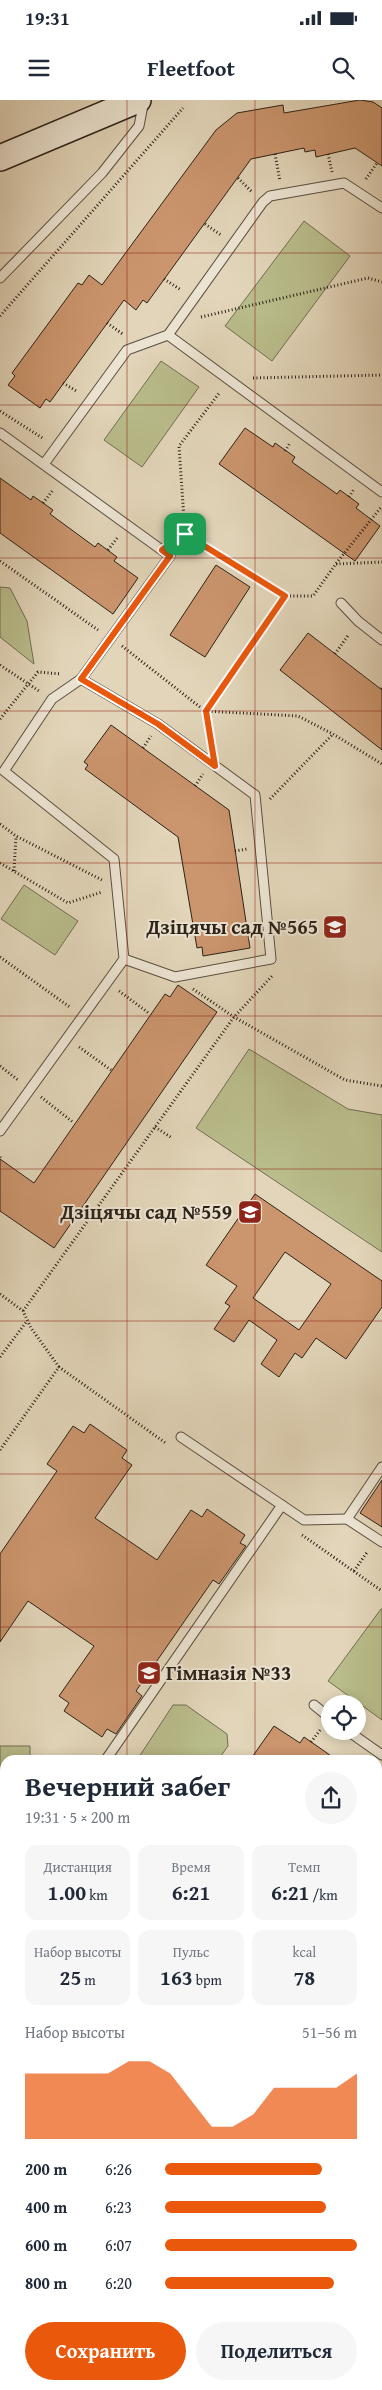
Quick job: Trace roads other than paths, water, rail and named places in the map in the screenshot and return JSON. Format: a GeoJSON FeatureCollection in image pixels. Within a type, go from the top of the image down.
{"type":"FeatureCollection","features":[{"type":"Feature","properties":{"kind":"street"},"geometry":{"type":"LineString","coordinates":[[0,158],[131,102]]}},
{"type":"Feature","properties":{"kind":"lane"},"geometry":{"type":"LineString","coordinates":[[0,278],[102,173],[139,126],[131,102]]}},
{"type":"Feature","properties":{"kind":"lane"},"geometry":{"type":"LineString","coordinates":[[44,464],[127,350],[168,335],[263,202],[270,196],[344,183],[382,208]]}},
{"type":"Feature","properties":{"kind":"lane"},"geometry":{"type":"LineString","coordinates":[[168,335],[382,492]]}},
{"type":"Feature","properties":{"kind":"lane"},"geometry":{"type":"LineString","coordinates":[[0,433],[170,556],[81,679],[52,699],[4,771],[114,859],[124,959],[0,1131]]}},
{"type":"Feature","properties":{"kind":"lane"},"geometry":{"type":"LineString","coordinates":[[341,603],[358,621],[382,640]]}},
{"type":"Feature","properties":{"kind":"lane"},"geometry":{"type":"LineString","coordinates":[[81,679],[158,724],[255,795],[271,959],[175,977],[124,959]]}},
{"type":"Feature","properties":{"kind":"lane"},"geometry":{"type":"LineString","coordinates":[[181,1437],[304,1520],[347,1519],[382,1542]]}},
{"type":"Feature","properties":{"kind":"lane"},"geometry":{"type":"LineString","coordinates":[[347,1519],[382,1467]]}},
{"type":"Feature","properties":{"kind":"lane"},"geometry":{"type":"LineString","coordinates":[[109,1755],[282,1505]]}},
{"type":"Feature","properties":{"kind":"lane"},"geometry":{"type":"LineString","coordinates":[[314,1705],[321,1711]]}},
{"type":"Feature","properties":{"kind":"lane"},"geometry":{"type":"LineString","coordinates":[[361,1740],[382,1755]]}},
{"type":"Feature","properties":{"kind":"place","name":"Дзіцячы сад №565"},"geometry":{"type":"Point","coordinates":[335,927]}},
{"type":"Feature","properties":{"kind":"place","name":"Дзіцячы сад №559"},"geometry":{"type":"Point","coordinates":[250,1212]}},
{"type":"Feature","properties":{"kind":"place","name":"Гімназія №33"},"geometry":{"type":"Point","coordinates":[149,1673]}}]}
